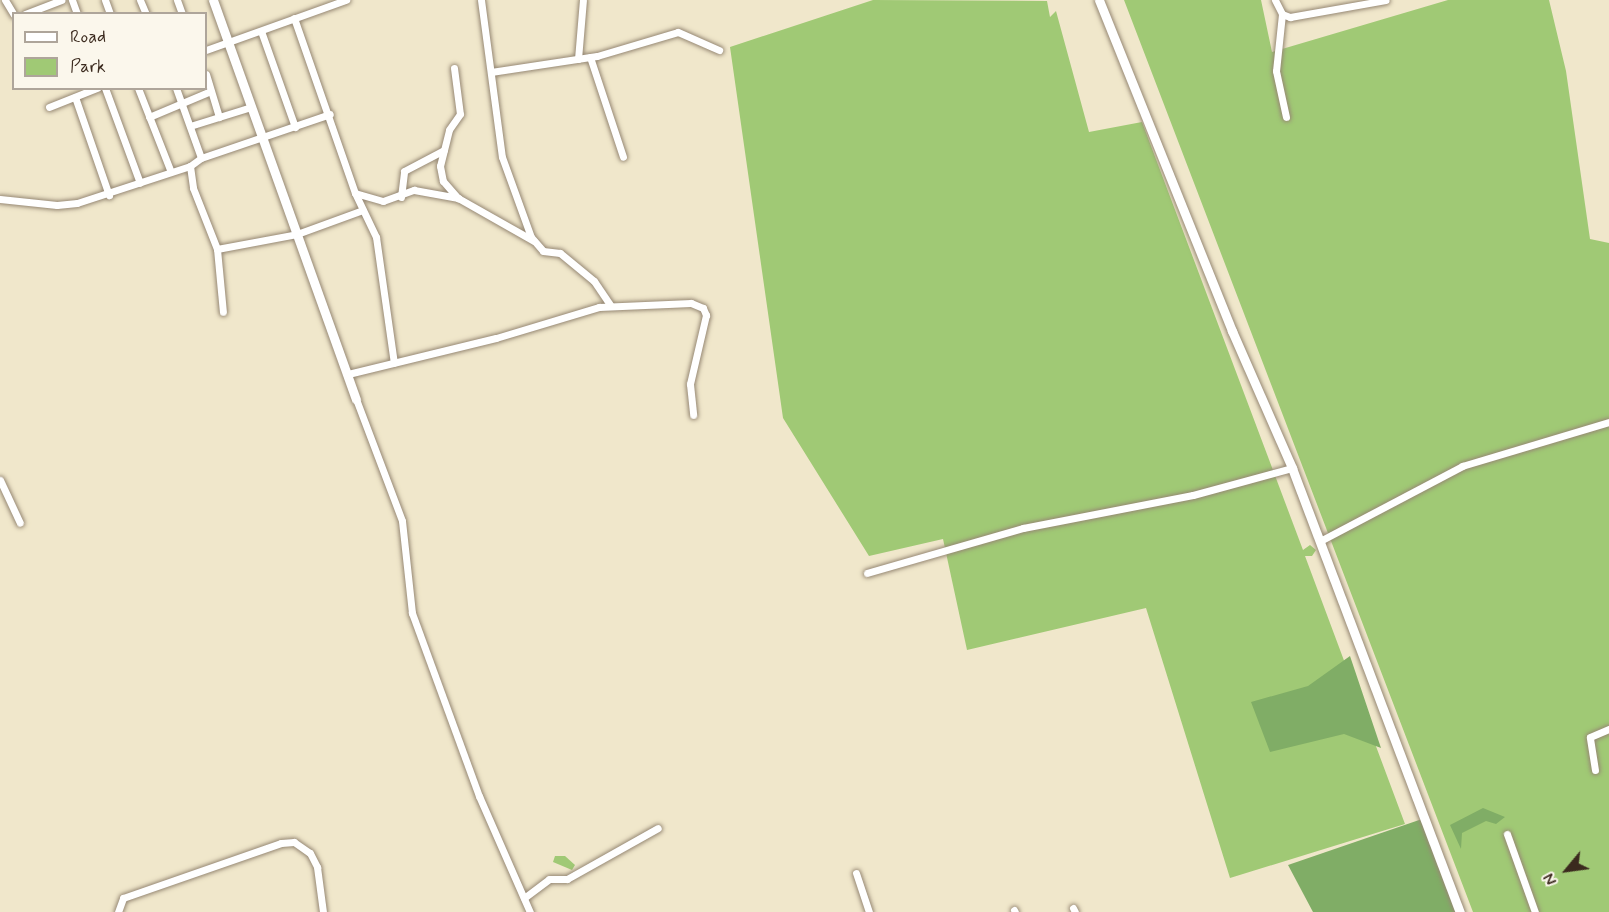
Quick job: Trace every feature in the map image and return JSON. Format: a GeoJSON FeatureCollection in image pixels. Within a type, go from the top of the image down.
{"type":"FeatureCollection","features":[{"type":"Feature","properties":{"kind":"street"},"geometry":{"type":"LineString","coordinates":[[30,12],[61,0]]}},
{"type":"Feature","properties":{"kind":"street"},"geometry":{"type":"LineString","coordinates":[[213,0],[402,521],[412,613],[478,796],[530,912]]}},
{"type":"Feature","properties":{"kind":"street"},"geometry":{"type":"LineString","coordinates":[[207,50],[346,0]]}},
{"type":"Feature","properties":{"kind":"street"},"geometry":{"type":"LineString","coordinates":[[481,0],[502,157],[534,241]]}},
{"type":"Feature","properties":{"kind":"street"},"geometry":{"type":"LineString","coordinates":[[578,59],[583,0]]}},
{"type":"Feature","properties":{"kind":"street"},"geometry":{"type":"LineString","coordinates":[[1099,0],[1232,331],[1292,468],[1460,912]]}},
{"type":"Feature","properties":{"kind":"street"},"geometry":{"type":"LineString","coordinates":[[1275,0],[1282,14],[1276,70],[1286,117]]}},
{"type":"Feature","properties":{"kind":"street"},"geometry":{"type":"LineString","coordinates":[[1282,14],[1320,15],[1386,0]]}},
{"type":"Feature","properties":{"kind":"street"},"geometry":{"type":"LineString","coordinates":[[294,18],[330,114],[355,193],[380,252],[394,363]]}},
{"type":"Feature","properties":{"kind":"street"},"geometry":{"type":"LineString","coordinates":[[261,31],[295,127]]}},
{"type":"Feature","properties":{"kind":"street"},"geometry":{"type":"LineString","coordinates":[[491,72],[590,57],[678,32],[719,50]]}},
{"type":"Feature","properties":{"kind":"street"},"geometry":{"type":"LineString","coordinates":[[590,57],[623,157]]}},
{"type":"Feature","properties":{"kind":"street"},"geometry":{"type":"LineString","coordinates":[[454,68],[460,114],[449,130],[440,166],[443,181],[458,198],[534,241],[543,251],[560,253],[594,280],[610,305]]}},
{"type":"Feature","properties":{"kind":"street"},"geometry":{"type":"LineString","coordinates":[[207,77],[219,117]]}},
{"type":"Feature","properties":{"kind":"street"},"geometry":{"type":"LineString","coordinates":[[49,107],[92,90]]}},
{"type":"Feature","properties":{"kind":"street"},"geometry":{"type":"LineString","coordinates":[[106,90],[141,183]]}},
{"type":"Feature","properties":{"kind":"street"},"geometry":{"type":"LineString","coordinates":[[139,90],[171,172]]}},
{"type":"Feature","properties":{"kind":"street"},"geometry":{"type":"LineString","coordinates":[[177,90],[201,158]]}},
{"type":"Feature","properties":{"kind":"street"},"geometry":{"type":"LineString","coordinates":[[149,117],[211,91]]}},
{"type":"Feature","properties":{"kind":"street"},"geometry":{"type":"LineString","coordinates":[[75,97],[109,195]]}},
{"type":"Feature","properties":{"kind":"street"},"geometry":{"type":"LineString","coordinates":[[190,126],[251,107]]}},
{"type":"Feature","properties":{"kind":"street"},"geometry":{"type":"LineString","coordinates":[[0,199],[57,205],[109,195],[190,166],[201,158],[330,114]]}},
{"type":"Feature","properties":{"kind":"street"},"geometry":{"type":"LineString","coordinates":[[401,197],[404,171],[444,150]]}},
{"type":"Feature","properties":{"kind":"street"},"geometry":{"type":"LineString","coordinates":[[190,166],[196,198],[217,249],[222,312]]}},
{"type":"Feature","properties":{"kind":"street"},"geometry":{"type":"LineString","coordinates":[[355,193],[383,201],[401,197],[414,190],[458,198]]}},
{"type":"Feature","properties":{"kind":"street"},"geometry":{"type":"LineString","coordinates":[[217,249],[297,234],[363,210]]}},
{"type":"Feature","properties":{"kind":"street"},"geometry":{"type":"LineString","coordinates":[[348,374],[610,305],[691,303],[704,308],[706,315],[690,384],[693,416]]}},
{"type":"Feature","properties":{"kind":"street"},"geometry":{"type":"LineString","coordinates":[[1320,541],[1462,466],[1609,422]]}},
{"type":"Feature","properties":{"kind":"street"},"geometry":{"type":"LineString","coordinates":[[867,573],[1023,528],[1193,495],[1292,468]]}},
{"type":"Feature","properties":{"kind":"street"},"geometry":{"type":"LineString","coordinates":[[0,480],[20,523]]}},
{"type":"Feature","properties":{"kind":"street"},"geometry":{"type":"LineString","coordinates":[[1595,770],[1590,737],[1609,729]]}},
{"type":"Feature","properties":{"kind":"street"},"geometry":{"type":"LineString","coordinates":[[524,898],[549,879],[567,879],[658,828]]}},
{"type":"Feature","properties":{"kind":"street"},"geometry":{"type":"LineString","coordinates":[[1507,834],[1535,912]]}},
{"type":"Feature","properties":{"kind":"street"},"geometry":{"type":"LineString","coordinates":[[118,912],[123,898],[281,843],[294,842],[310,853],[317,867],[323,912]]}},
{"type":"Feature","properties":{"kind":"street"},"geometry":{"type":"LineString","coordinates":[[856,873],[869,912]]}},
{"type":"Feature","properties":{"kind":"green space"},"geometry":{"type":"Polygon","coordinates":[[[873,0],[1047,1],[1050,17],[1056,11],[1089,132],[1142,122],[1303,550],[1310,545],[1316,550],[1312,556],[1305,556],[1405,824],[1230,878],[1146,608],[967,650],[943,539],[869,556],[783,418],[730,47],[873,0]]]}},
{"type":"Feature","properties":{"kind":"green space"},"geometry":{"type":"Polygon","coordinates":[[[1124,0],[1261,0],[1272,52],[1448,0],[1549,0],[1566,71],[1590,239],[1609,243],[1609,912],[1473,912],[1124,0]]]}},
{"type":"Feature","properties":{"kind":"green space"},"geometry":{"type":"Polygon","coordinates":[[[1350,656],[1381,748],[1344,734],[1270,752],[1251,702],[1308,686],[1350,656]]]}},
{"type":"Feature","properties":{"kind":"green space"},"geometry":{"type":"Polygon","coordinates":[[[1483,808],[1505,817],[1496,824],[1486,821],[1462,833],[1461,849],[1450,825],[1483,808]]]}},
{"type":"Feature","properties":{"kind":"green space"},"geometry":{"type":"Polygon","coordinates":[[[1425,818],[1457,912],[1313,912],[1288,865],[1425,818]]]}},
{"type":"Feature","properties":{"kind":"green space"},"geometry":{"type":"Polygon","coordinates":[[[555,856],[565,856],[575,865],[572,870],[553,862],[555,856]]]}}]}
